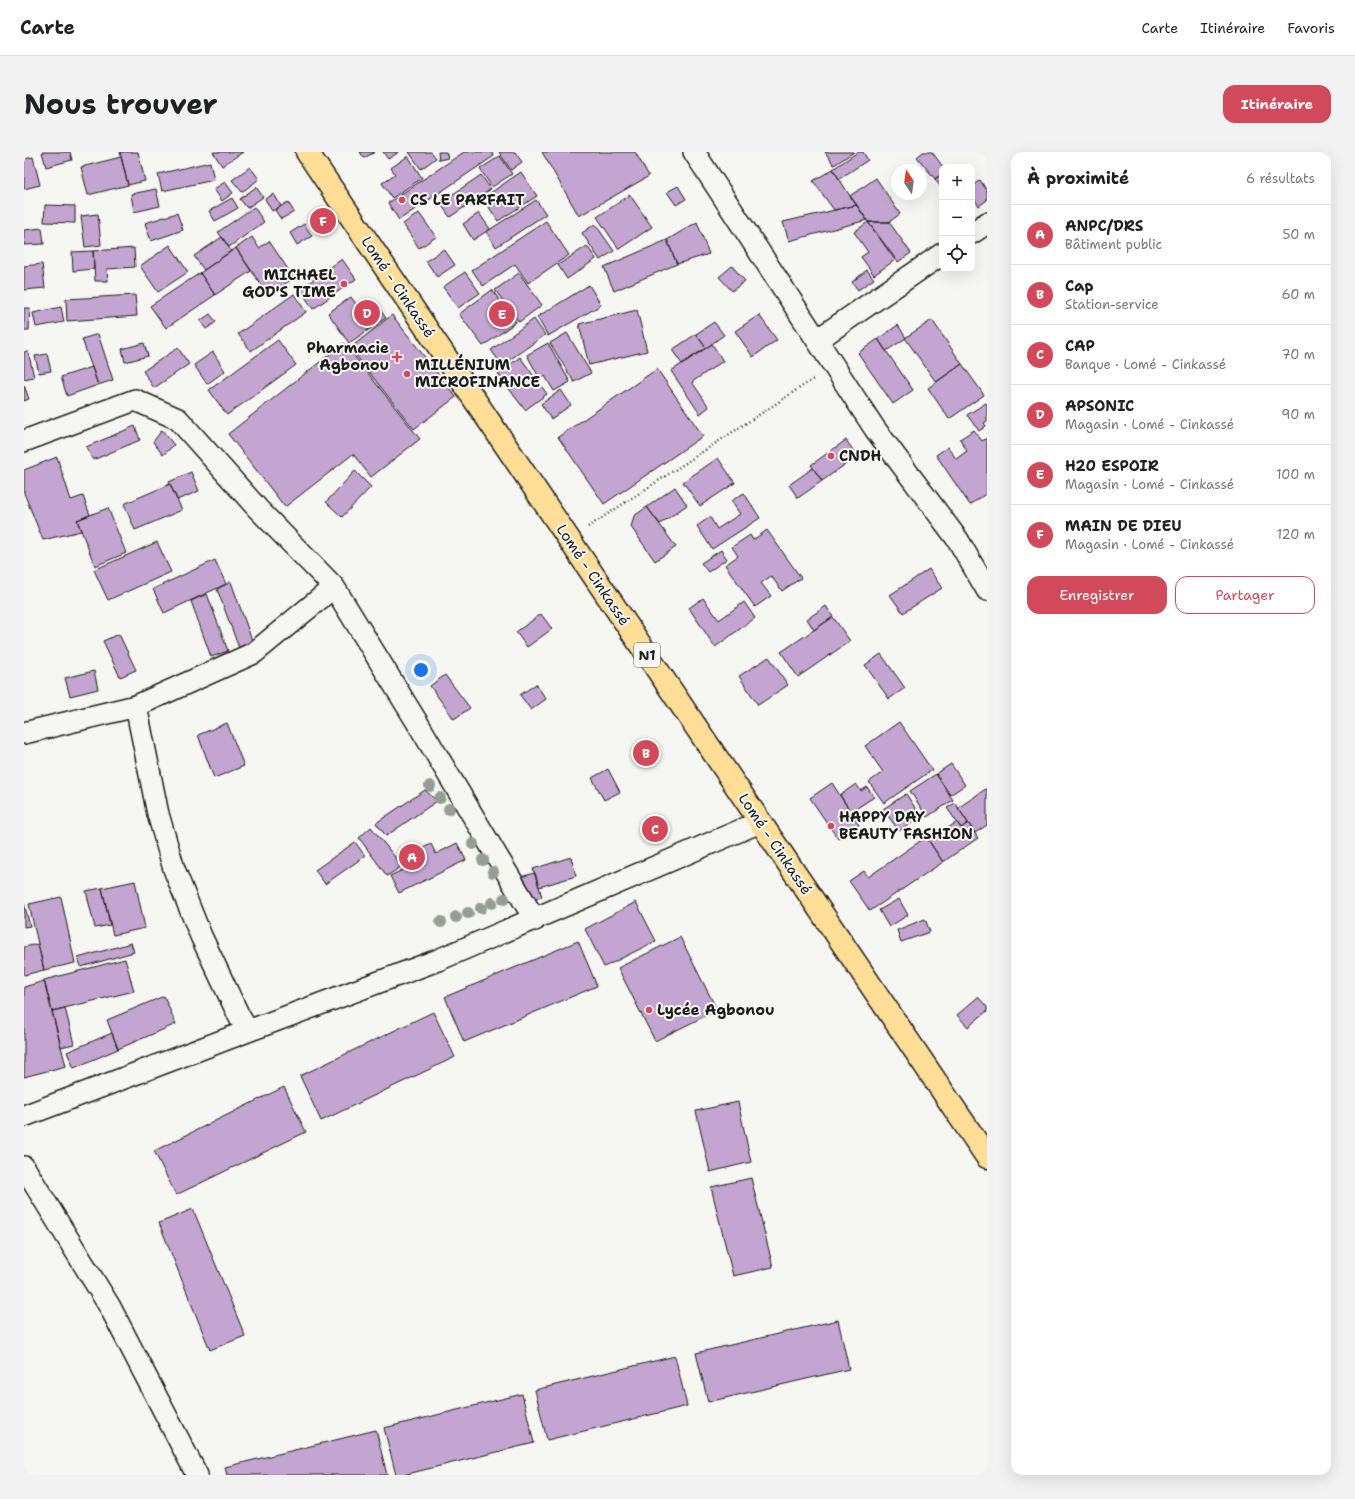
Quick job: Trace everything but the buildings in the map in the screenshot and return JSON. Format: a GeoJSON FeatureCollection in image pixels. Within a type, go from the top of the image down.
{"type":"FeatureCollection","features":[{"type":"Feature","properties":{"kind":"highway","name":"Lomé - Cinkassé"},"geometry":{"type":"LineString","coordinates":[[307,152],[987,1157]]}},
{"type":"Feature","properties":{"kind":"street"},"geometry":{"type":"LineString","coordinates":[[694,152],[876,429],[985,579]]}},
{"type":"Feature","properties":{"kind":"street"},"geometry":{"type":"LineString","coordinates":[[975,231],[987,223]]}},
{"type":"Feature","properties":{"kind":"street"},"geometry":{"type":"LineString","coordinates":[[817,340],[939,256]]}},
{"type":"Feature","properties":{"kind":"street"},"geometry":{"type":"LineString","coordinates":[[24,441],[135,400],[178,419],[258,509],[334,587],[420,727],[535,920]]}},
{"type":"Feature","properties":{"kind":"street"},"geometry":{"type":"LineString","coordinates":[[24,733],[136,706],[254,653],[334,587]]}},
{"type":"Feature","properties":{"kind":"street"},"geometry":{"type":"LineString","coordinates":[[136,706],[158,814],[174,869],[201,936],[239,1016],[248,1031]]}},
{"type":"Feature","properties":{"kind":"street"},"geometry":{"type":"LineString","coordinates":[[24,1116],[438,960],[535,920],[760,822]]}},
{"type":"Feature","properties":{"kind":"street"},"geometry":{"type":"LineString","coordinates":[[24,1167],[110,1307],[196,1475]]}},
{"type":"Feature","properties":{"kind":"path"},"geometry":{"type":"LineString","coordinates":[[569,539],[833,365]]}},
{"type":"Feature","properties":{"kind":"place","name":"CS LE PARFAIT"},"geometry":{"type":"Point","coordinates":[402,200]}},
{"type":"Feature","properties":{"kind":"place","name":"MAIN DE DIEU"},"geometry":{"type":"Point","coordinates":[323,221]}},
{"type":"Feature","properties":{"kind":"place","name":"MICHAEL GOD'S TIME"},"geometry":{"type":"Point","coordinates":[344,284]}},
{"type":"Feature","properties":{"kind":"place","name":"APSONIC"},"geometry":{"type":"Point","coordinates":[367,313]}},
{"type":"Feature","properties":{"kind":"place","name":"H20 ESPOIR"},"geometry":{"type":"Point","coordinates":[502,314]}},
{"type":"Feature","properties":{"kind":"place","name":"Pharmacie Agbonou"},"geometry":{"type":"Point","coordinates":[397,357]}},
{"type":"Feature","properties":{"kind":"place","name":"MILLÉNIUM MICROFINANCE"},"geometry":{"type":"Point","coordinates":[407,374]}},
{"type":"Feature","properties":{"kind":"place","name":"CNDH"},"geometry":{"type":"Point","coordinates":[831,456]}},
{"type":"Feature","properties":{"kind":"place","name":"Cap"},"geometry":{"type":"Point","coordinates":[646,753]}},
{"type":"Feature","properties":{"kind":"place","name":"HAPPY DAY BEAUTY FASHION"},"geometry":{"type":"Point","coordinates":[831,826]}},
{"type":"Feature","properties":{"kind":"place","name":"CAP"},"geometry":{"type":"Point","coordinates":[655,829]}},
{"type":"Feature","properties":{"kind":"place","name":"ANPC/DRS"},"geometry":{"type":"Point","coordinates":[412,857]}},
{"type":"Feature","properties":{"kind":"place","name":"Lycée Agbonou"},"geometry":{"type":"Point","coordinates":[649,1010]}}]}
